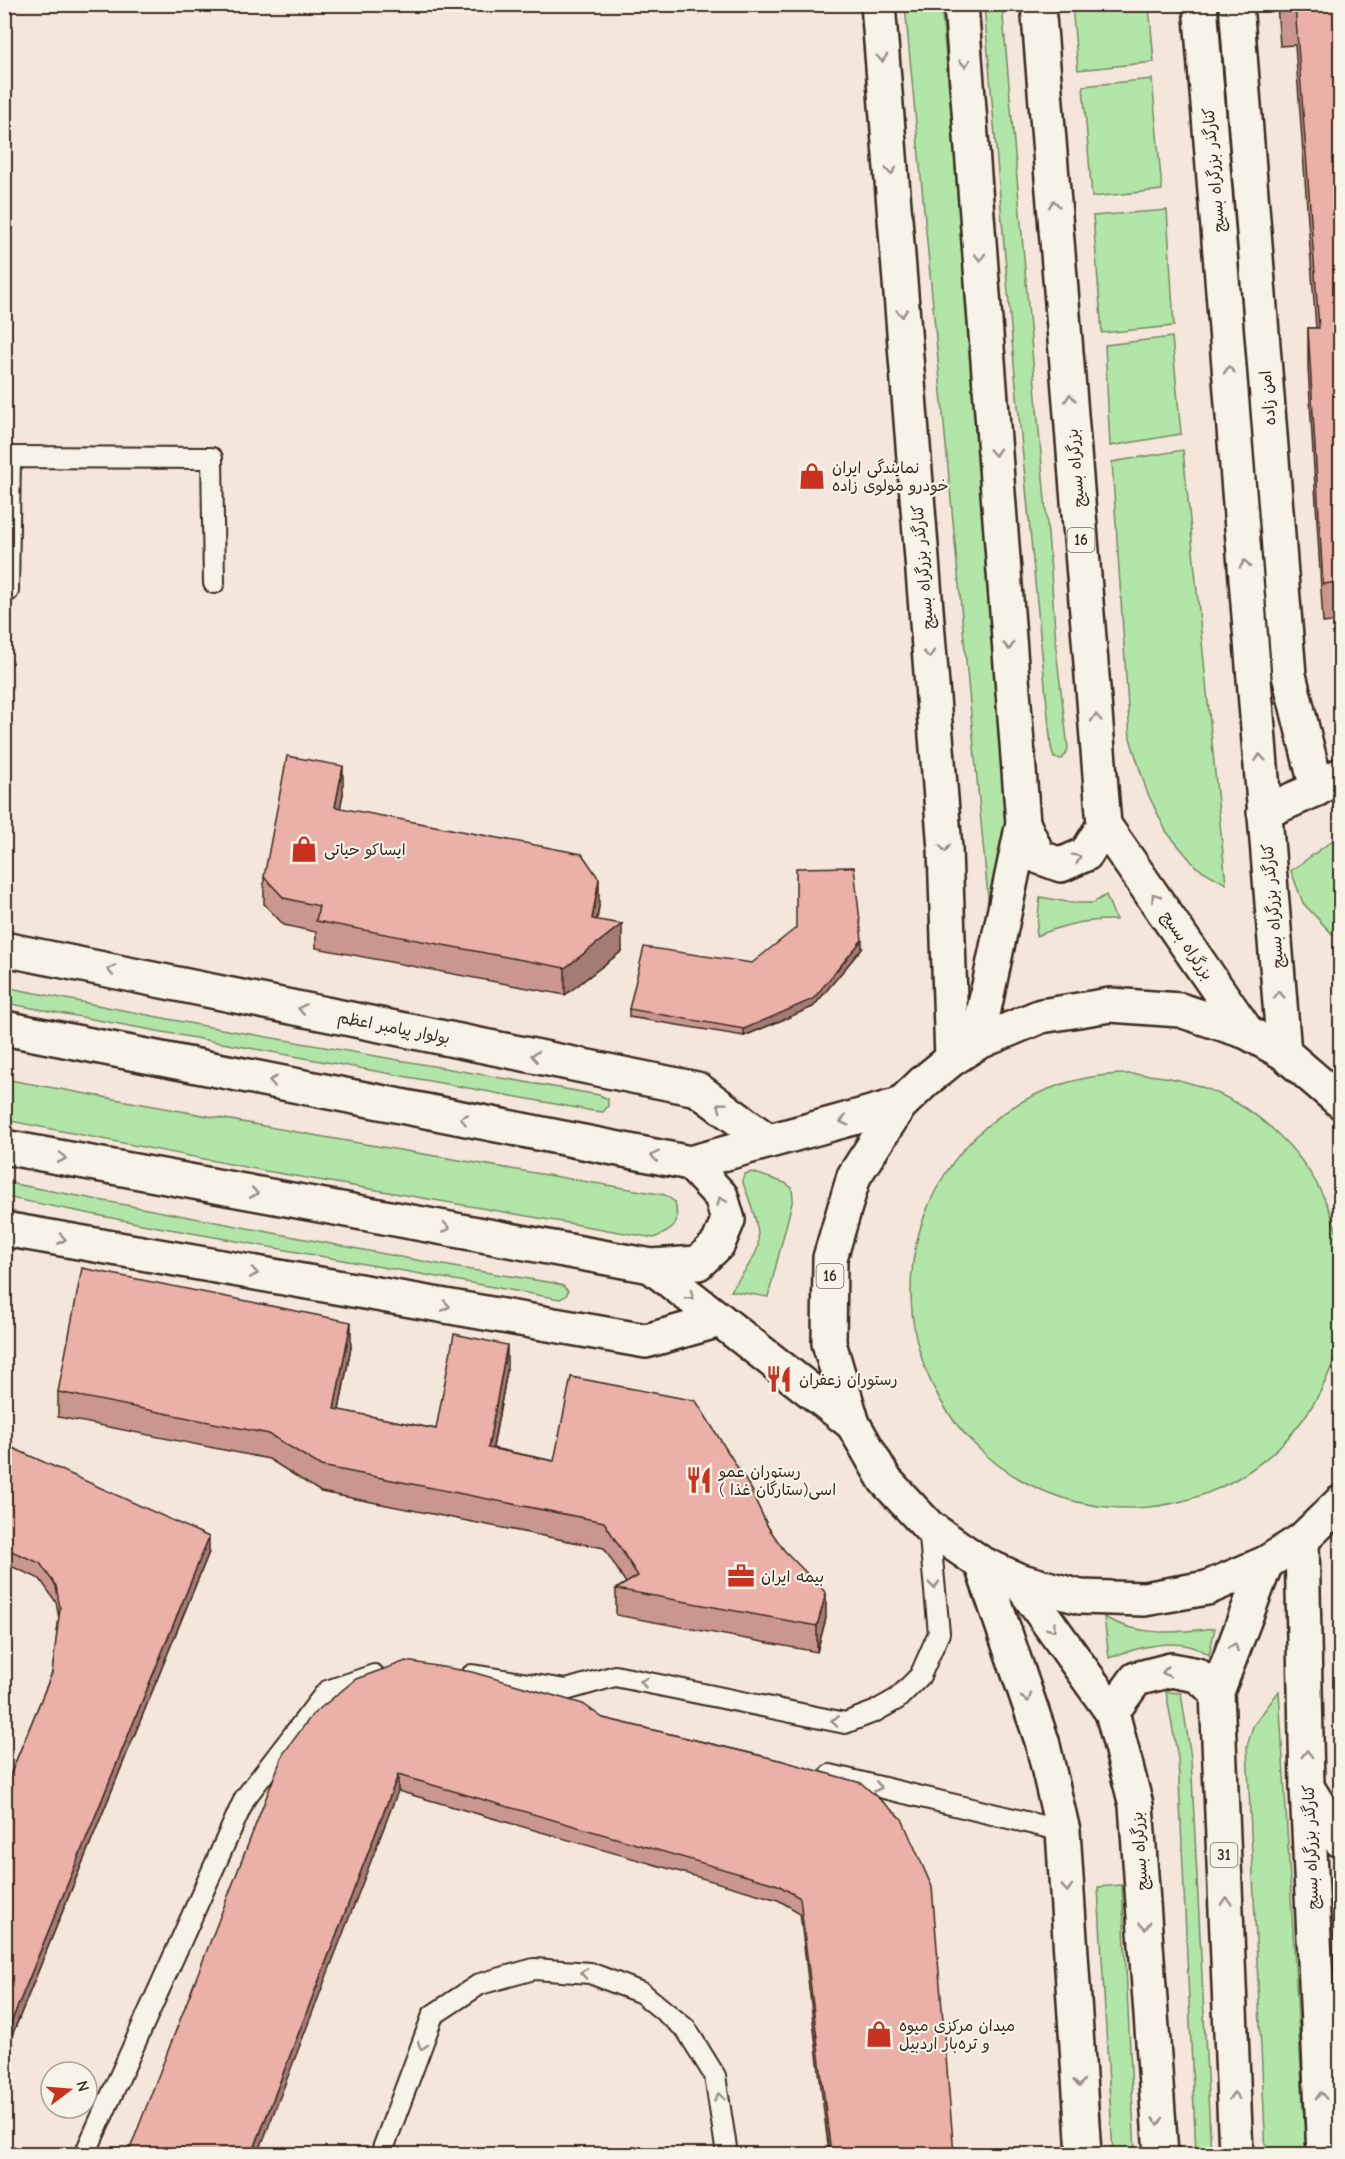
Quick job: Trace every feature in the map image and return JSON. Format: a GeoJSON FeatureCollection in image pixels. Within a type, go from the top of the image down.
{"type":"FeatureCollection","features":[{"type":"Feature","properties":{"kind":"main road","name":"کنارگذر بزرگراه بسیج"},"geometry":{"type":"LineString","coordinates":[[878,4],[945,849],[964,1051]]}},
{"type":"Feature","properties":{"kind":"main road"},"geometry":{"type":"LineString","coordinates":[[961,4],[1023,823],[964,1051]]}},
{"type":"Feature","properties":{"kind":"main road","name":"بزرگراه بسیج"},"geometry":{"type":"LineString","coordinates":[[1038,4],[1104,825],[1247,1032]]}},
{"type":"Feature","properties":{"kind":"main road","name":"کنارگذر بزرگراه بسیج"},"geometry":{"type":"LineString","coordinates":[[1200,4],[1284,1053]]}},
{"type":"Feature","properties":{"kind":"main road","name":"امن زاده"},"geometry":{"type":"LineString","coordinates":[[1236,4],[1289,675],[1329,782]]}},
{"type":"Feature","properties":{"kind":"main road"},"geometry":{"type":"LineString","coordinates":[[1264,812],[1329,782]]}},
{"type":"Feature","properties":{"kind":"main road"},"geometry":{"type":"LineString","coordinates":[[1023,823],[1039,857],[1061,865],[1086,854],[1104,825]]}},
{"type":"Feature","properties":{"kind":"main road","name":"بولوار پیامبر اعظم"},"geometry":{"type":"LineString","coordinates":[[4,949],[697,1089],[768,1141]]}},
{"type":"Feature","properties":{"kind":"main road","name":"16"},"geometry":{"type":"LineString","coordinates":[[1341,1101],[1284,1053],[1247,1032],[1180,1010],[1110,1005],[1041,1016],[964,1051],[925,1081],[900,1106],[854,1176],[830,1258],[829,1343],[853,1424],[885,1480],[929,1527],[981,1563],[1018,1580],[1080,1597],[1144,1599],[1207,1588],[1266,1563],[1302,1540],[1341,1503]]}},
{"type":"Feature","properties":{"kind":"main road"},"geometry":{"type":"LineString","coordinates":[[4,1028],[690,1163],[900,1106]]}},
{"type":"Feature","properties":{"kind":"main road"},"geometry":{"type":"LineString","coordinates":[[4,1147],[651,1266],[698,1263],[718,1244],[728,1220],[721,1196],[690,1163]]}},
{"type":"Feature","properties":{"kind":"main road"},"geometry":{"type":"LineString","coordinates":[[4,1229],[646,1341],[720,1320]]}},
{"type":"Feature","properties":{"kind":"main road"},"geometry":{"type":"LineString","coordinates":[[651,1266],[853,1424]]}},
{"type":"Feature","properties":{"kind":"main road","name":"کنارگذر بزرگراه بسیج"},"geometry":{"type":"LineString","coordinates":[[1302,1540],[1307,1787],[1324,2154]]}},
{"type":"Feature","properties":{"kind":"main road"},"geometry":{"type":"LineString","coordinates":[[981,1563],[1042,1741],[1063,1831],[1084,2154]]}},
{"type":"Feature","properties":{"kind":"main road","name":"31"},"geometry":{"type":"LineString","coordinates":[[1236,2154],[1217,1692],[1266,1563]]}},
{"type":"Feature","properties":{"kind":"main road","name":"بزرگراه بسیج"},"geometry":{"type":"LineString","coordinates":[[1018,1580],[1112,1712],[1136,1805],[1161,2154]]}},
{"type":"Feature","properties":{"kind":"main road"},"geometry":{"type":"LineString","coordinates":[[1112,1712],[1136,1679],[1172,1670],[1197,1675],[1217,1692]]}},
{"type":"Feature","properties":{"kind":"main road"},"geometry":{"type":"LineString","coordinates":[[1307,1787],[1341,1840]]}},
{"type":"Feature","properties":{"kind":"lane"},"geometry":{"type":"LineString","coordinates":[[4,591],[8,591],[10,457],[212,458],[214,583]]}},
{"type":"Feature","properties":{"kind":"lane"},"geometry":{"type":"LineString","coordinates":[[451,1672],[566,1690],[615,1676],[845,1723],[874,1712],[897,1699],[920,1676],[939,1633],[929,1527]]}},
{"type":"Feature","properties":{"kind":"lane"},"geometry":{"type":"LineString","coordinates":[[86,2154],[245,1798],[327,1691],[394,1668]]}},
{"type":"Feature","properties":{"kind":"lane"},"geometry":{"type":"LineString","coordinates":[[566,1690],[582,1703]]}},
{"type":"Feature","properties":{"kind":"lane"},"geometry":{"type":"LineString","coordinates":[[812,1771],[1063,1831]]}},
{"type":"Feature","properties":{"kind":"lane"},"geometry":{"type":"LineString","coordinates":[[381,2154],[433,2015],[480,1984],[534,1969],[590,1973],[642,1993],[686,2029],[716,2076],[727,2154]]}},
{"type":"Feature","properties":{"kind":"green space"},"geometry":{"type":"Polygon","coordinates":[[[905,5],[941,5],[1010,736],[1015,815],[989,908],[905,5]]]}},
{"type":"Feature","properties":{"kind":"green space"},"geometry":{"type":"Polygon","coordinates":[[[984,5],[1002,5],[1057,658],[1068,748],[1062,759],[1054,758],[1051,747],[1014,364],[984,5]]]}},
{"type":"Feature","properties":{"kind":"green space"},"geometry":{"type":"Polygon","coordinates":[[[1072,5],[1149,5],[1154,62],[1078,70],[1072,5]]]}},
{"type":"Feature","properties":{"kind":"green space"},"geometry":{"type":"Polygon","coordinates":[[[1152,79],[1162,190],[1092,197],[1083,86],[1152,79]]]}},
{"type":"Feature","properties":{"kind":"green space"},"geometry":{"type":"Polygon","coordinates":[[[1167,210],[1174,326],[1102,333],[1093,216],[1167,210]]]}},
{"type":"Feature","properties":{"kind":"green space"},"geometry":{"type":"Polygon","coordinates":[[[1172,337],[1181,434],[1110,446],[1105,345],[1172,337]]]}},
{"type":"Feature","properties":{"kind":"green space"},"geometry":{"type":"Polygon","coordinates":[[[1183,450],[1226,884],[1196,867],[1166,831],[1147,792],[1130,738],[1112,462],[1183,450]]]}},
{"type":"Feature","properties":{"kind":"green space"},"geometry":{"type":"Polygon","coordinates":[[[1340,835],[1340,942],[1303,903],[1291,871],[1340,835]]]}},
{"type":"Feature","properties":{"kind":"green space"},"geometry":{"type":"Polygon","coordinates":[[[1106,895],[1116,920],[1075,924],[1036,936],[1040,897],[1073,903],[1093,903],[1106,895]]]}},
{"type":"Feature","properties":{"kind":"green space"},"geometry":{"type":"Polygon","coordinates":[[[5,987],[204,1026],[599,1095],[608,1099],[608,1106],[603,1112],[593,1111],[5,1003],[5,987]]]}},
{"type":"Feature","properties":{"kind":"green space"},"geometry":{"type":"Polygon","coordinates":[[[1128,1074],[1170,1078],[1211,1090],[1249,1110],[1282,1137],[1309,1170],[1329,1208],[1341,1249],[1345,1291],[1341,1333],[1329,1374],[1309,1412],[1282,1445],[1249,1472],[1211,1492],[1170,1504],[1128,1508],[1086,1504],[1045,1492],[1007,1472],[974,1445],[947,1412],[927,1374],[915,1333],[911,1291],[915,1249],[927,1208],[947,1170],[974,1137],[1007,1110],[1045,1090],[1086,1078],[1128,1074]]]}},
{"type":"Feature","properties":{"kind":"green space"},"geometry":{"type":"Polygon","coordinates":[[[4,1079],[341,1140],[665,1195],[675,1202],[676,1222],[667,1232],[654,1238],[266,1171],[5,1120],[4,1079]]]}},
{"type":"Feature","properties":{"kind":"green space"},"geometry":{"type":"Polygon","coordinates":[[[752,1172],[785,1183],[792,1188],[793,1199],[768,1297],[731,1291],[757,1250],[758,1234],[754,1215],[742,1180],[745,1174],[752,1172]]]}},
{"type":"Feature","properties":{"kind":"green space"},"geometry":{"type":"Polygon","coordinates":[[[4,1182],[459,1268],[554,1283],[563,1286],[568,1291],[566,1296],[560,1299],[147,1225],[5,1197],[4,1182]]]}},
{"type":"Feature","properties":{"kind":"green space"},"geometry":{"type":"Polygon","coordinates":[[[1104,1617],[1145,1631],[1172,1632],[1215,1628],[1209,1655],[1186,1645],[1160,1644],[1109,1658],[1104,1617]]]}},
{"type":"Feature","properties":{"kind":"green space"},"geometry":{"type":"Polygon","coordinates":[[[1279,1691],[1306,2154],[1266,2154],[1247,1746],[1253,1726],[1279,1691]]]}},
{"type":"Feature","properties":{"kind":"green space"},"geometry":{"type":"Polygon","coordinates":[[[1166,1692],[1181,1693],[1191,1758],[1211,2154],[1196,2154],[1178,1758],[1166,1692]]]}},
{"type":"Feature","properties":{"kind":"green space"},"geometry":{"type":"Polygon","coordinates":[[[1122,1885],[1135,2154],[1113,2154],[1098,1887],[1122,1885]]]}},
{"type":"Feature","properties":{"kind":"building"},"geometry":{"type":"Polygon","coordinates":[[[1280,4],[1341,4],[1341,582],[1323,584],[1308,328],[1319,328],[1295,6],[1280,7],[1280,4]]]}},
{"type":"Feature","properties":{"kind":"building"},"geometry":{"type":"Polygon","coordinates":[[[287,756],[343,766],[335,807],[582,854],[599,879],[592,919],[622,924],[565,968],[316,921],[319,906],[284,898],[264,877],[287,756]]]}},
{"type":"Feature","properties":{"kind":"building"},"geometry":{"type":"Polygon","coordinates":[[[854,867],[862,940],[813,999],[744,1029],[629,1009],[644,947],[752,963],[796,928],[796,868],[854,867]]]}},
{"type":"Feature","properties":{"kind":"building"},"geometry":{"type":"Polygon","coordinates":[[[82,1268],[351,1322],[334,1409],[436,1429],[454,1334],[507,1345],[488,1448],[554,1461],[571,1377],[696,1401],[753,1492],[768,1527],[784,1550],[826,1593],[817,1626],[616,1589],[638,1576],[604,1522],[321,1466],[269,1434],[58,1392],[82,1268]]]}},
{"type":"Feature","properties":{"kind":"building"},"geometry":{"type":"Polygon","coordinates":[[[4,1444],[209,1537],[4,2040],[4,1790],[52,1673],[60,1608],[56,1586],[40,1563],[4,1548],[4,1444]]]}},
{"type":"Feature","properties":{"kind":"building","name":"میدان مرکزی میوه و تره‌بار اردبیل"},"geometry":{"type":"Polygon","coordinates":[[[406,1661],[472,1672],[583,1704],[603,1718],[783,1761],[861,1783],[902,1819],[932,1887],[954,2154],[831,2154],[800,1898],[778,1885],[398,1775],[252,2154],[128,2154],[283,1754],[312,1715],[356,1679],[406,1661]]]}},
{"type":"Feature","properties":{"kind":"place","name":"نمایندگی ایران خودرو مولوی زاده"},"geometry":{"type":"Point","coordinates":[812,476]}},
{"type":"Feature","properties":{"kind":"place","name":"ایساکو حیاتی"},"geometry":{"type":"Point","coordinates":[304,849]}},
{"type":"Feature","properties":{"kind":"place","name":"رستوران زعفران"},"geometry":{"type":"Point","coordinates":[779,1379]}},
{"type":"Feature","properties":{"kind":"place","name":"رستوران عمو اسی(ستارگان غذا )"},"geometry":{"type":"Point","coordinates":[699,1480]}},
{"type":"Feature","properties":{"kind":"place","name":"بیمه ایران"},"geometry":{"type":"Point","coordinates":[741,1576]}},
{"type":"Feature","properties":{"kind":"place","name":"میدان مرکزی میوه و تره‌بار اردبیل"},"geometry":{"type":"Point","coordinates":[879,2034]}}]}
